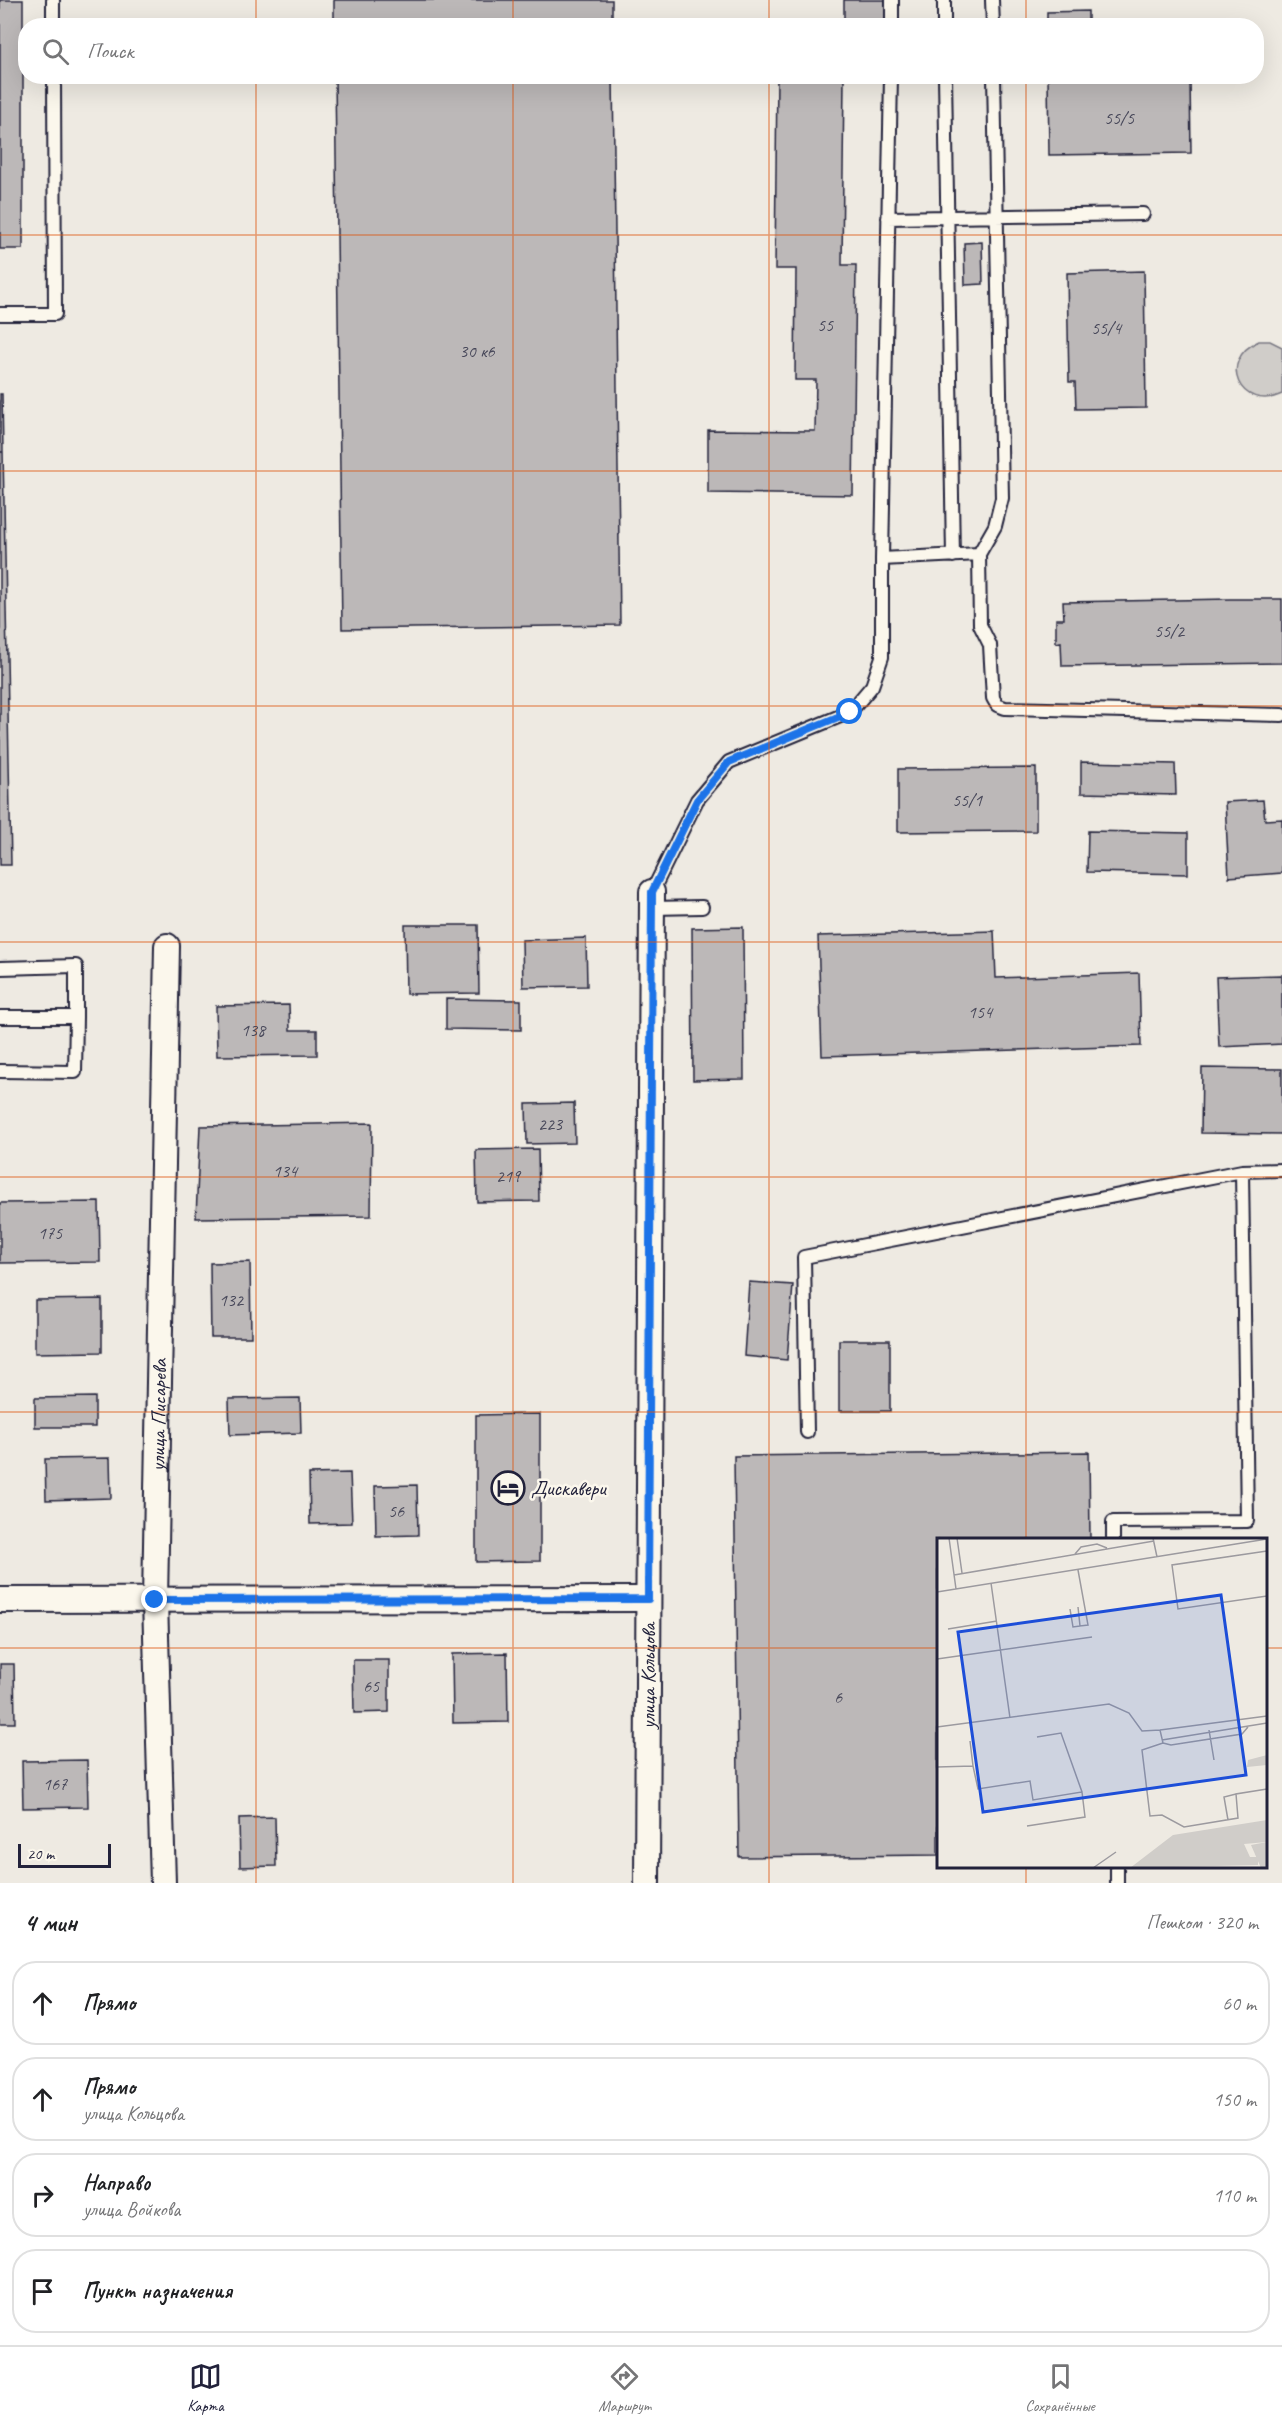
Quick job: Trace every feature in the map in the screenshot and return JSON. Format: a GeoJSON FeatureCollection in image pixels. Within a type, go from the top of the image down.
{"type":"FeatureCollection","features":[{"type":"Feature","properties":{"kind":"street","name":"улица Кольцова"},"geometry":{"type":"LineString","coordinates":[[646,1883],[652,900]]}},
{"type":"Feature","properties":{"kind":"street","name":"улица Писарева"},"geometry":{"type":"LineString","coordinates":[[163,1883],[155,1600],[167,946]]}},
{"type":"Feature","properties":{"kind":"street"},"geometry":{"type":"LineString","coordinates":[[0,1600],[648,1599]]}},
{"type":"Feature","properties":{"kind":"lane"},"geometry":{"type":"LineString","coordinates":[[53,0],[53,18]]}},
{"type":"Feature","properties":{"kind":"lane"},"geometry":{"type":"LineString","coordinates":[[892,0],[892,18]]}},
{"type":"Feature","properties":{"kind":"lane"},"geometry":{"type":"LineString","coordinates":[[944,0],[944,18]]}},
{"type":"Feature","properties":{"kind":"lane"},"geometry":{"type":"LineString","coordinates":[[992,0],[993,18]]}},
{"type":"Feature","properties":{"kind":"lane"},"geometry":{"type":"LineString","coordinates":[[0,314],[55,314],[54,84]]}},
{"type":"Feature","properties":{"kind":"lane"},"geometry":{"type":"LineString","coordinates":[[702,907],[652,900],[697,800],[729,762],[850,712],[872,686],[882,657],[891,84]]}},
{"type":"Feature","properties":{"kind":"lane"},"geometry":{"type":"LineString","coordinates":[[945,84],[953,556]]}},
{"type":"Feature","properties":{"kind":"lane"},"geometry":{"type":"LineString","coordinates":[[994,84],[1002,498],[995,526],[979,554],[980,625],[990,645],[993,698],[997,705],[1005,708],[1282,715]]}},
{"type":"Feature","properties":{"kind":"lane"},"geometry":{"type":"LineString","coordinates":[[888,218],[1143,214]]}},
{"type":"Feature","properties":{"kind":"lane"},"geometry":{"type":"LineString","coordinates":[[882,559],[979,554]]}},
{"type":"Feature","properties":{"kind":"lane"},"geometry":{"type":"LineString","coordinates":[[0,968],[76,966],[75,1072],[0,1071]]}},
{"type":"Feature","properties":{"kind":"lane"},"geometry":{"type":"LineString","coordinates":[[0,1017],[76,1017]]}},
{"type":"Feature","properties":{"kind":"lane"},"geometry":{"type":"LineString","coordinates":[[807,1431],[804,1257],[1242,1171],[1282,1170]]}},
{"type":"Feature","properties":{"kind":"lane"},"geometry":{"type":"LineString","coordinates":[[1113,1538],[1113,1522],[1247,1521],[1242,1171]]}},
{"type":"Feature","properties":{"kind":"shaded area"},"geometry":{"type":"Polygon","coordinates":[[[1259,341],[1270,341],[1282,347],[1282,394],[1267,398],[1255,396],[1245,391],[1239,382],[1236,371],[1239,360],[1246,350],[1259,341]]]}},
{"type":"Feature","properties":{"kind":"building"},"geometry":{"type":"Polygon","coordinates":[[[0,0],[23,0],[23,18],[18,18],[18,84],[23,84],[23,249],[0,249],[0,0]]]}},
{"type":"Feature","properties":{"kind":"building"},"geometry":{"type":"Polygon","coordinates":[[[334,0],[612,0],[612,18],[334,18],[334,0]]]}},
{"type":"Feature","properties":{"kind":"building"},"geometry":{"type":"Polygon","coordinates":[[[844,0],[887,0],[886,18],[844,18],[844,0]]]}},
{"type":"Feature","properties":{"kind":"building"},"geometry":{"type":"Polygon","coordinates":[[[1088,11],[1088,18],[1047,18],[1047,12],[1088,11]]]}},
{"type":"Feature","properties":{"kind":"building"},"geometry":{"type":"Polygon","coordinates":[[[335,84],[613,84],[620,625],[342,629],[335,84]]]}},
{"type":"Feature","properties":{"kind":"building"},"geometry":{"type":"Polygon","coordinates":[[[777,84],[844,84],[842,265],[856,265],[853,495],[708,493],[708,430],[815,431],[816,380],[795,380],[796,269],[775,269],[777,84]]]}},
{"type":"Feature","properties":{"kind":"building"},"geometry":{"type":"Polygon","coordinates":[[[1048,84],[1190,84],[1191,153],[1049,155],[1048,84]]]}},
{"type":"Feature","properties":{"kind":"building"},"geometry":{"type":"Polygon","coordinates":[[[982,242],[983,284],[965,285],[964,243],[982,242]]]}},
{"type":"Feature","properties":{"kind":"building"},"geometry":{"type":"Polygon","coordinates":[[[1144,271],[1146,408],[1076,409],[1075,382],[1069,382],[1067,273],[1144,271]]]}},
{"type":"Feature","properties":{"kind":"building"},"geometry":{"type":"Polygon","coordinates":[[[0,394],[2,394],[3,452],[0,452],[0,394]]]}},
{"type":"Feature","properties":{"kind":"building"},"geometry":{"type":"Polygon","coordinates":[[[0,452],[3,452],[11,865],[0,865],[0,452]]]}},
{"type":"Feature","properties":{"kind":"building"},"geometry":{"type":"Polygon","coordinates":[[[1282,599],[1282,663],[1062,666],[1061,642],[1056,643],[1056,619],[1064,619],[1063,602],[1282,599]]]}},
{"type":"Feature","properties":{"kind":"building"},"geometry":{"type":"Polygon","coordinates":[[[1081,762],[1175,764],[1176,795],[1081,793],[1081,762]]]}},
{"type":"Feature","properties":{"kind":"building"},"geometry":{"type":"Polygon","coordinates":[[[1036,768],[1036,831],[898,832],[898,769],[1036,768]]]}},
{"type":"Feature","properties":{"kind":"building"},"geometry":{"type":"Polygon","coordinates":[[[1263,800],[1265,820],[1282,819],[1282,873],[1229,877],[1225,802],[1263,800]]]}},
{"type":"Feature","properties":{"kind":"building"},"geometry":{"type":"Polygon","coordinates":[[[1088,831],[1188,833],[1188,874],[1087,872],[1088,831]]]}},
{"type":"Feature","properties":{"kind":"building"},"geometry":{"type":"Polygon","coordinates":[[[405,925],[478,925],[479,993],[406,994],[405,925]]]}},
{"type":"Feature","properties":{"kind":"building"},"geometry":{"type":"Polygon","coordinates":[[[743,927],[744,1079],[693,1080],[692,928],[743,927]]]}},
{"type":"Feature","properties":{"kind":"building"},"geometry":{"type":"Polygon","coordinates":[[[994,931],[996,978],[1139,973],[1141,1046],[822,1056],[818,936],[994,931]]]}},
{"type":"Feature","properties":{"kind":"building"},"geometry":{"type":"Polygon","coordinates":[[[586,938],[587,986],[523,987],[522,940],[586,938]]]}},
{"type":"Feature","properties":{"kind":"building"},"geometry":{"type":"Polygon","coordinates":[[[1282,975],[1282,1044],[1219,1047],[1216,977],[1282,975]]]}},
{"type":"Feature","properties":{"kind":"building"},"geometry":{"type":"Polygon","coordinates":[[[446,999],[521,1000],[521,1030],[446,1029],[446,999]]]}},
{"type":"Feature","properties":{"kind":"building"},"geometry":{"type":"Polygon","coordinates":[[[289,1005],[290,1030],[317,1030],[317,1055],[217,1056],[216,1006],[289,1005]]]}},
{"type":"Feature","properties":{"kind":"building"},"geometry":{"type":"Polygon","coordinates":[[[1202,1068],[1282,1069],[1282,1134],[1201,1133],[1202,1068]]]}},
{"type":"Feature","properties":{"kind":"building"},"geometry":{"type":"Polygon","coordinates":[[[574,1103],[575,1143],[527,1144],[526,1104],[574,1103]]]}},
{"type":"Feature","properties":{"kind":"building"},"geometry":{"type":"Polygon","coordinates":[[[372,1123],[371,1216],[196,1218],[200,1126],[372,1123]]]}},
{"type":"Feature","properties":{"kind":"building"},"geometry":{"type":"Polygon","coordinates":[[[538,1149],[539,1201],[477,1202],[476,1150],[538,1149]]]}},
{"type":"Feature","properties":{"kind":"building"},"geometry":{"type":"Polygon","coordinates":[[[99,1202],[100,1262],[0,1263],[0,1203],[99,1202]]]}},
{"type":"Feature","properties":{"kind":"building"},"geometry":{"type":"Polygon","coordinates":[[[250,1262],[251,1337],[211,1337],[210,1263],[250,1262]]]}},
{"type":"Feature","properties":{"kind":"building"},"geometry":{"type":"Polygon","coordinates":[[[749,1282],[793,1285],[787,1360],[744,1356],[749,1282]]]}},
{"type":"Feature","properties":{"kind":"building"},"geometry":{"type":"Polygon","coordinates":[[[102,1299],[102,1352],[35,1353],[35,1300],[102,1299]]]}},
{"type":"Feature","properties":{"kind":"building"},"geometry":{"type":"Polygon","coordinates":[[[839,1340],[890,1340],[890,1411],[839,1411],[839,1340]]]}},
{"type":"Feature","properties":{"kind":"building"},"geometry":{"type":"Polygon","coordinates":[[[95,1397],[95,1427],[35,1427],[35,1398],[95,1397]]]}},
{"type":"Feature","properties":{"kind":"building"},"geometry":{"type":"Polygon","coordinates":[[[300,1398],[301,1433],[230,1435],[229,1399],[300,1398]]]}},
{"type":"Feature","properties":{"kind":"building","name":"Дискавери"},"geometry":{"type":"Polygon","coordinates":[[[540,1414],[540,1561],[476,1562],[476,1415],[540,1414]]]}},
{"type":"Feature","properties":{"kind":"building"},"geometry":{"type":"Polygon","coordinates":[[[1089,1452],[1090,1538],[937,1538],[937,1855],[739,1857],[734,1456],[1089,1452]]]}},
{"type":"Feature","properties":{"kind":"building"},"geometry":{"type":"Polygon","coordinates":[[[110,1458],[111,1498],[46,1500],[45,1459],[110,1458]]]}},
{"type":"Feature","properties":{"kind":"building"},"geometry":{"type":"Polygon","coordinates":[[[350,1473],[352,1523],[310,1524],[309,1474],[350,1473]]]}},
{"type":"Feature","properties":{"kind":"building"},"geometry":{"type":"Polygon","coordinates":[[[417,1485],[418,1535],[376,1536],[375,1486],[417,1485]]]}},
{"type":"Feature","properties":{"kind":"building"},"geometry":{"type":"Polygon","coordinates":[[[507,1653],[508,1722],[453,1723],[452,1654],[507,1653]]]}},
{"type":"Feature","properties":{"kind":"building"},"geometry":{"type":"Polygon","coordinates":[[[353,1660],[389,1660],[389,1712],[354,1713],[353,1660]]]}},
{"type":"Feature","properties":{"kind":"building"},"geometry":{"type":"Polygon","coordinates":[[[0,1664],[14,1664],[15,1723],[0,1723],[0,1664]]]}},
{"type":"Feature","properties":{"kind":"building"},"geometry":{"type":"Polygon","coordinates":[[[87,1760],[88,1807],[23,1808],[22,1761],[87,1760]]]}},
{"type":"Feature","properties":{"kind":"building"},"geometry":{"type":"Polygon","coordinates":[[[275,1817],[276,1866],[240,1867],[239,1818],[275,1817]]]}},
{"type":"Feature","properties":{"kind":"place","name":"Дискавери"},"geometry":{"type":"Point","coordinates":[508,1488]}},
{"type":"Feature","properties":{"kind":"route"},"geometry":{"type":"LineString","coordinates":[[155,1600],[648,1599],[652,892],[697,800],[729,762],[850,712]]}}]}
